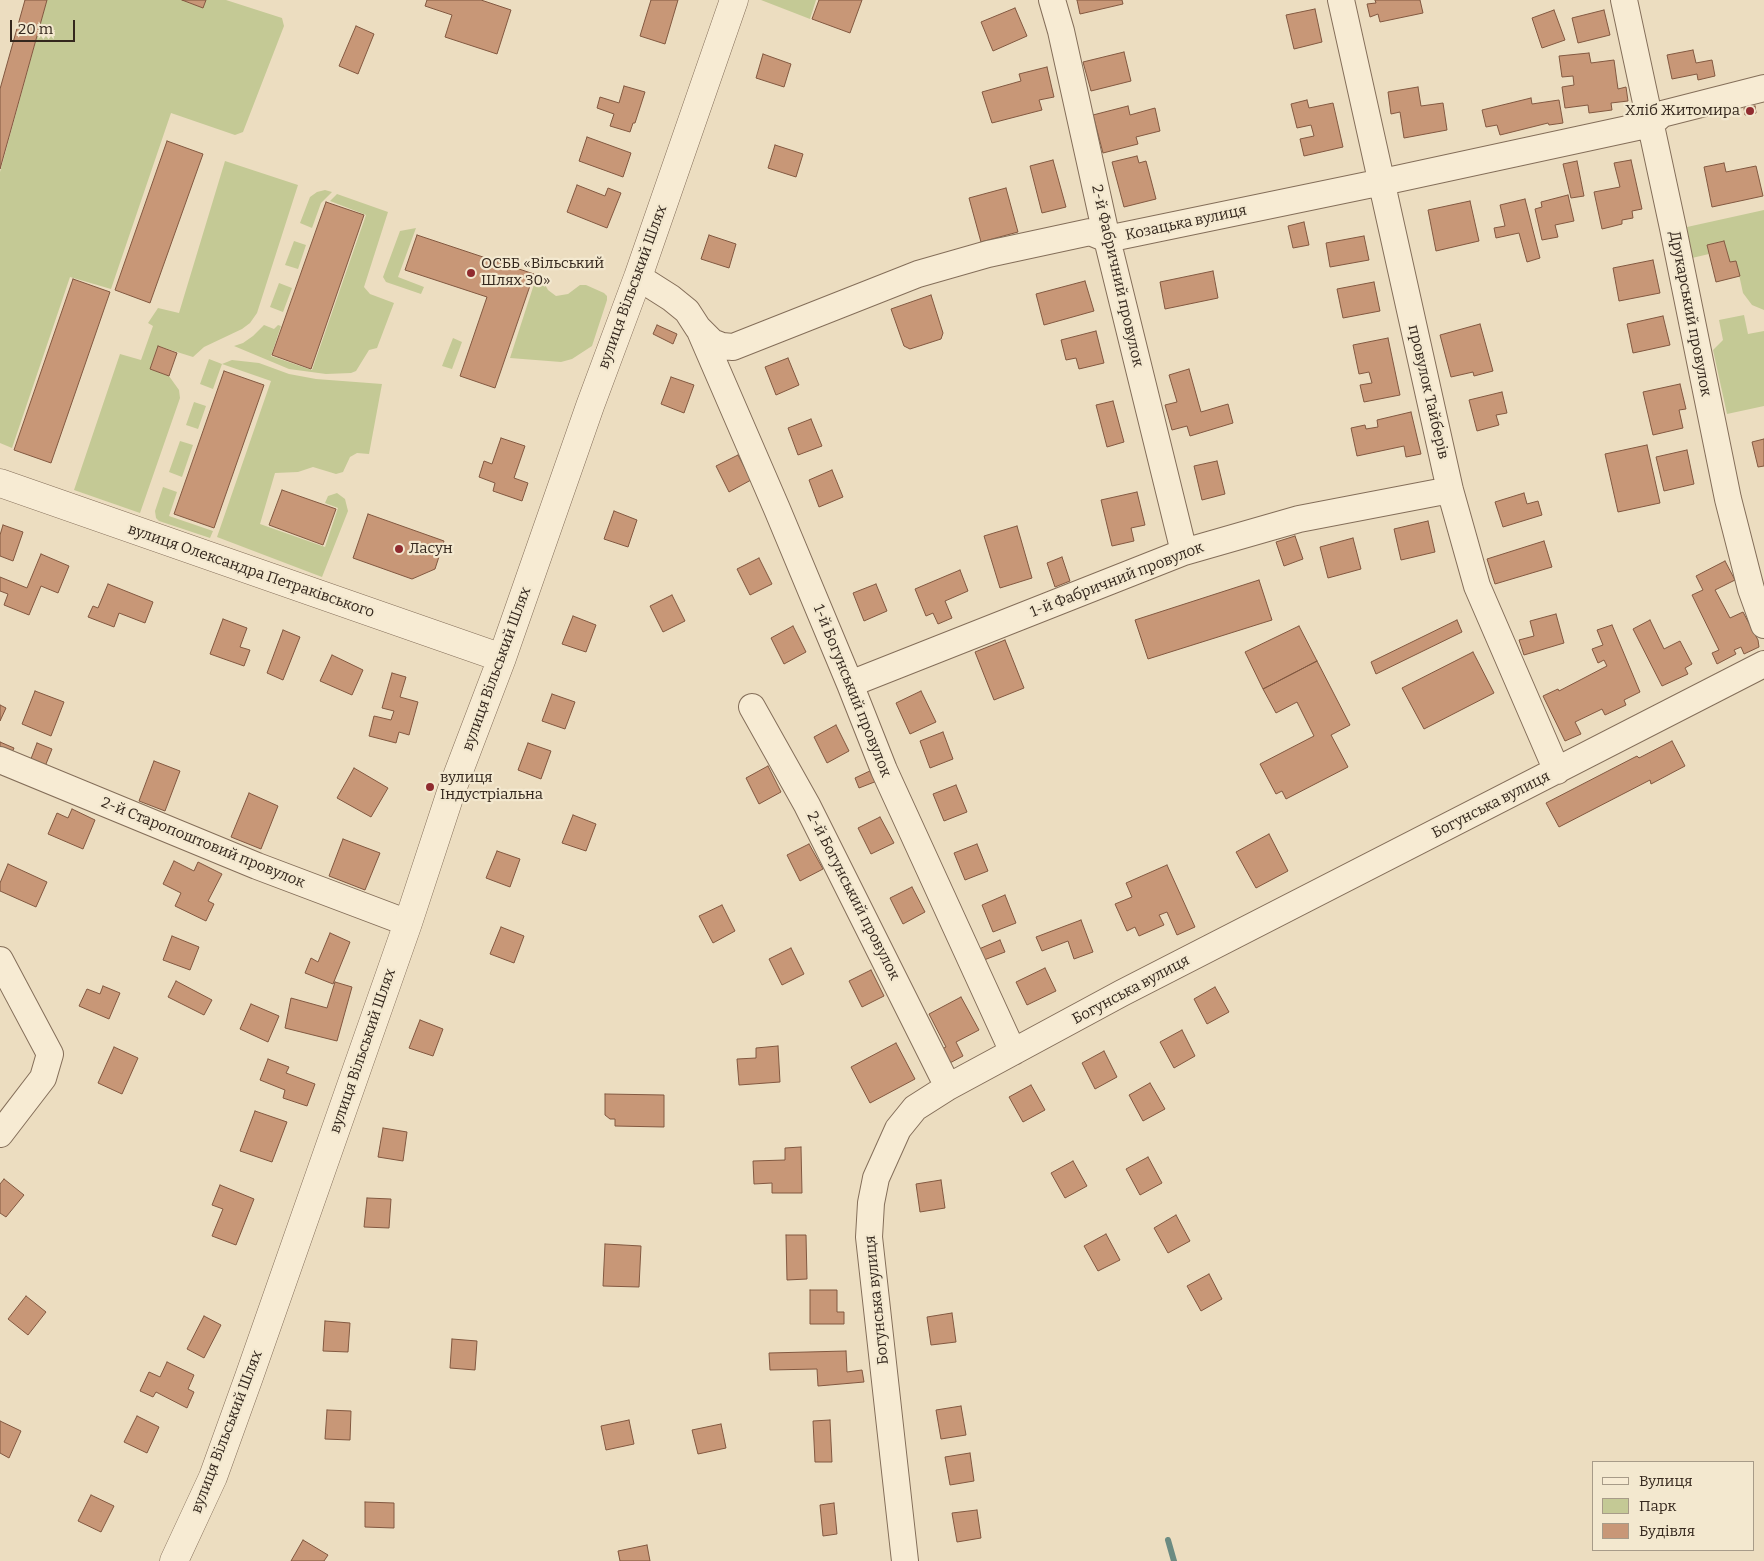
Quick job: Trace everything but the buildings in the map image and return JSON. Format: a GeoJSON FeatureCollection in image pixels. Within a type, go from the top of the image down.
{"type":"FeatureCollection","features":[{"type":"Feature","properties":{"kind":"street","name":"вулиця Вільський Шлях"},"geometry":{"type":"LineString","coordinates":[[174,1561],[213,1477],[408,923],[451,792],[502,658],[590,406],[638,277],[734,0]]}},
{"type":"Feature","properties":{"kind":"street","name":"2-й Фабричний провулок"},"geometry":{"type":"LineString","coordinates":[[1052,0],[1061,31],[1107,239],[1184,552]]}},
{"type":"Feature","properties":{"kind":"street","name":"провулок Тайберів"},"geometry":{"type":"LineString","coordinates":[[1341,0],[1450,490],[1480,592],[1557,771]]}},
{"type":"Feature","properties":{"kind":"street","name":"Друкарський провулок"},"geometry":{"type":"LineString","coordinates":[[1624,0],[1728,499],[1751,589],[1764,625]]}},
{"type":"Feature","properties":{"kind":"street","name":"Козацька вулиця"},"geometry":{"type":"LineString","coordinates":[[638,277],[671,298],[712,342],[732,347],[854,298],[944,266],[1090,232],[1107,239],[1651,124],[1662,114],[1764,88]]}},
{"type":"Feature","properties":{"kind":"street","name":"1-й Богунський провулок"},"geometry":{"type":"LineString","coordinates":[[698,328],[770,491],[884,770],[1013,1052]]}},
{"type":"Feature","properties":{"kind":"street","name":"вулиця Олександра Петраківського"},"geometry":{"type":"LineString","coordinates":[[0,483],[502,658]]}},
{"type":"Feature","properties":{"kind":"street","name":"1-й Фабричний провулок"},"geometry":{"type":"LineString","coordinates":[[850,684],[1184,552],[1299,520],[1450,490]]}},
{"type":"Feature","properties":{"kind":"street","name":"Богунська вулиця"},"geometry":{"type":"LineString","coordinates":[[905,1561],[869,1237],[871,1203],[876,1178],[898,1129],[915,1108],[948,1087],[1131,989],[1764,664]]}},
{"type":"Feature","properties":{"kind":"street","name":"2-й Богунський провулок"},"geometry":{"type":"LineString","coordinates":[[752,707],[807,805],[864,915],[948,1087]]}},
{"type":"Feature","properties":{"kind":"street","name":"2-й Старопоштовий провулок"},"geometry":{"type":"LineString","coordinates":[[0,760],[257,866],[408,923]]}},
{"type":"Feature","properties":{"kind":"street"},"geometry":{"type":"LineString","coordinates":[[0,960],[50,1054],[43,1078],[0,1134]]}},
{"type":"Feature","properties":{"kind":"green space"},"geometry":{"type":"Polygon","coordinates":[[[47,0],[182,0],[203,8],[206,0],[226,0],[282,18],[284,26],[243,132],[235,135],[171,113],[111,289],[70,277],[12,448],[0,443],[0,172],[47,0]]]}},
{"type":"Feature","properties":{"kind":"green space"},"geometry":{"type":"Polygon","coordinates":[[[761,0],[816,0],[810,19],[761,0]]]}},
{"type":"Feature","properties":{"kind":"green space"},"geometry":{"type":"Polygon","coordinates":[[[225,161],[298,185],[257,313],[250,323],[242,329],[204,347],[193,357],[158,346],[150,369],[169,376],[179,390],[180,398],[140,513],[74,490],[120,354],[141,360],[153,326],[148,323],[158,308],[179,313],[225,161]]]}},
{"type":"Feature","properties":{"kind":"green space"},"geometry":{"type":"Polygon","coordinates":[[[325,190],[332,192],[321,203],[312,228],[300,223],[310,197],[317,192],[325,190]]]}},
{"type":"Feature","properties":{"kind":"green space"},"geometry":{"type":"Polygon","coordinates":[[[337,194],[388,212],[364,287],[370,294],[394,303],[377,348],[369,350],[356,371],[326,374],[289,369],[234,346],[243,343],[253,336],[264,325],[274,329],[278,325],[281,326],[271,356],[312,370],[366,215],[330,201],[337,194]]]}},
{"type":"Feature","properties":{"kind":"green space"},"geometry":{"type":"Polygon","coordinates":[[[1764,210],[1764,310],[1752,305],[1743,293],[1736,261],[1730,262],[1724,241],[1707,245],[1709,254],[1692,258],[1687,227],[1764,210]]]}},
{"type":"Feature","properties":{"kind":"green space"},"geometry":{"type":"Polygon","coordinates":[[[416,228],[398,277],[424,287],[421,294],[386,282],[383,277],[400,231],[416,228]]]}},
{"type":"Feature","properties":{"kind":"green space"},"geometry":{"type":"Polygon","coordinates":[[[294,241],[306,245],[298,269],[285,265],[294,241]]]}},
{"type":"Feature","properties":{"kind":"green space"},"geometry":{"type":"Polygon","coordinates":[[[538,272],[548,290],[556,296],[568,294],[580,285],[586,285],[607,296],[592,346],[572,359],[561,362],[510,358],[538,272]]]}},
{"type":"Feature","properties":{"kind":"green space"},"geometry":{"type":"Polygon","coordinates":[[[279,283],[292,288],[283,312],[270,307],[279,283]]]}},
{"type":"Feature","properties":{"kind":"green space"},"geometry":{"type":"Polygon","coordinates":[[[1744,315],[1748,334],[1764,331],[1764,406],[1727,414],[1713,350],[1723,340],[1719,320],[1744,315]]]}},
{"type":"Feature","properties":{"kind":"green space"},"geometry":{"type":"Polygon","coordinates":[[[453,338],[462,342],[452,369],[442,366],[453,338]]]}},
{"type":"Feature","properties":{"kind":"green space"},"geometry":{"type":"Polygon","coordinates":[[[209,359],[222,364],[213,389],[200,384],[209,359]]]}},
{"type":"Feature","properties":{"kind":"green space"},"geometry":{"type":"Polygon","coordinates":[[[232,360],[259,363],[289,374],[316,379],[382,384],[369,454],[357,453],[350,457],[343,472],[336,474],[313,467],[298,472],[275,473],[260,524],[325,547],[338,508],[325,503],[328,496],[337,493],[345,499],[348,511],[322,577],[217,537],[271,381],[222,364],[232,360]]]}},
{"type":"Feature","properties":{"kind":"green space"},"geometry":{"type":"Polygon","coordinates":[[[194,402],[206,406],[198,429],[186,425],[194,402]]]}},
{"type":"Feature","properties":{"kind":"green space"},"geometry":{"type":"Polygon","coordinates":[[[180,441],[193,445],[182,477],[169,472],[180,441]]]}},
{"type":"Feature","properties":{"kind":"green space"},"geometry":{"type":"Polygon","coordinates":[[[163,487],[177,492],[169,516],[213,531],[210,538],[159,521],[156,518],[155,511],[163,487]]]}},
{"type":"Feature","properties":{"kind":"waterway"},"geometry":{"type":"LineString","coordinates":[[1168,1540],[1174,1561]]}},
{"type":"Feature","properties":{"kind":"place","name":"Хліб Житомира"},"geometry":{"type":"Point","coordinates":[1750,111]}},
{"type":"Feature","properties":{"kind":"place","name":"ОСББ «Вільський Шлях 30»"},"geometry":{"type":"Point","coordinates":[471,273]}},
{"type":"Feature","properties":{"kind":"place","name":"Ласун"},"geometry":{"type":"Point","coordinates":[399,549]}},
{"type":"Feature","properties":{"kind":"place","name":"вулиця Індустріальна"},"geometry":{"type":"Point","coordinates":[430,787]}}]}
